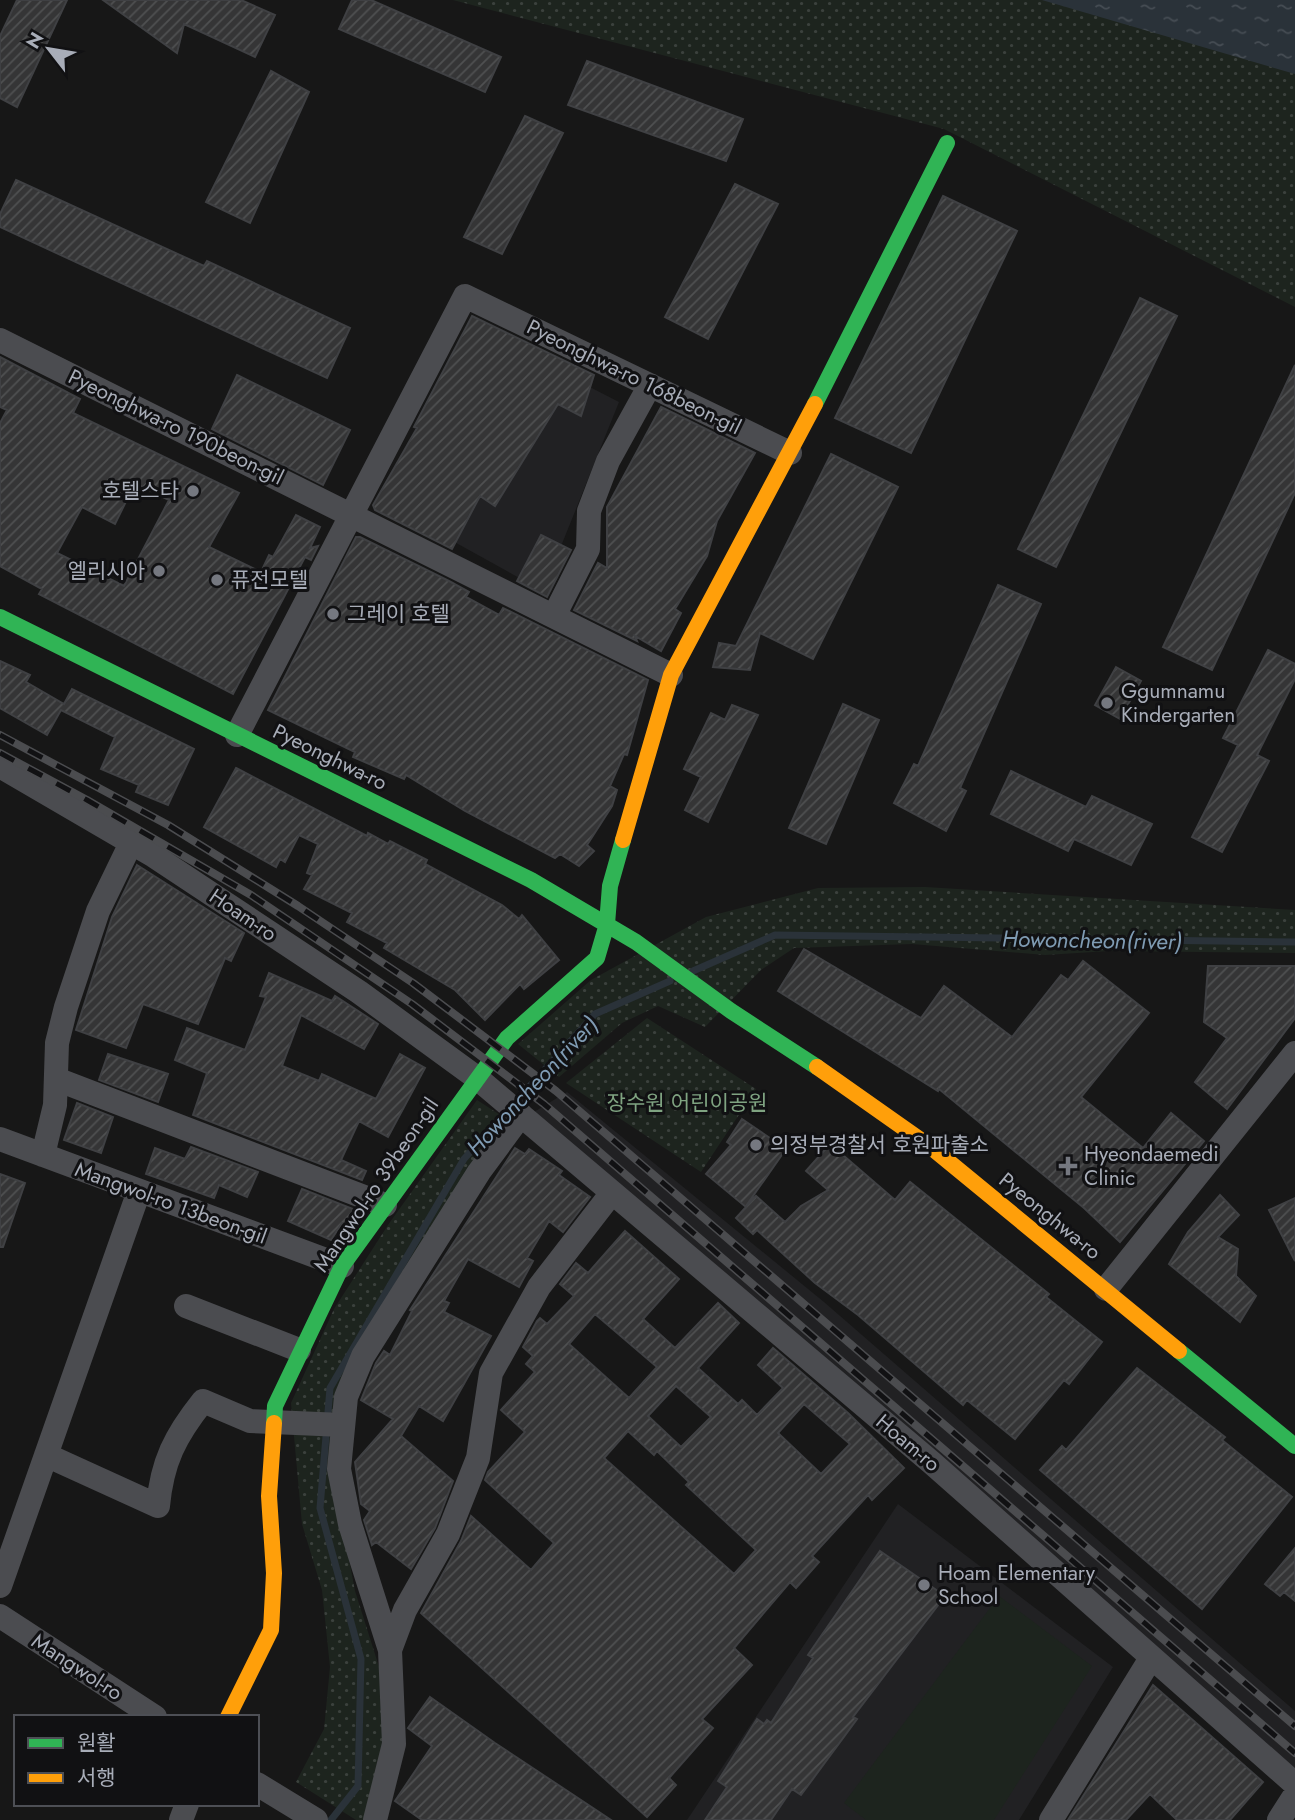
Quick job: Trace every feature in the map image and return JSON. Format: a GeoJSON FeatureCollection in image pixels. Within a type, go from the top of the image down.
{"type":"FeatureCollection","features":[{"type":"Feature","properties":{"kind":"street"},"geometry":{"type":"LineString","coordinates":[[607,924],[610,886],[671,675],[790,453],[947,143]]}},
{"type":"Feature","properties":{"kind":"street","name":"Pyeonghwa-ro 168beon-gil"},"geometry":{"type":"LineString","coordinates":[[237,735],[465,296],[790,453]]}},
{"type":"Feature","properties":{"kind":"street","name":"Pyeonghwa-ro 190beon-gil"},"geometry":{"type":"LineString","coordinates":[[0,340],[671,675]]}},
{"type":"Feature","properties":{"kind":"street"},"geometry":{"type":"LineString","coordinates":[[554,616],[588,549],[589,511],[608,461],[650,385]]}},
{"type":"Feature","properties":{"kind":"street","name":"Pyeonghwa-ro"},"geometry":{"type":"LineString","coordinates":[[0,617],[531,880],[636,942],[731,1012],[820,1069],[932,1148],[1295,1446]]}},
{"type":"Feature","properties":{"kind":"street","name":"Hoam-ro"},"geometry":{"type":"LineString","coordinates":[[0,766],[131,843],[359,992],[477,1078],[932,1463],[1295,1784]]}},
{"type":"Feature","properties":{"kind":"street"},"geometry":{"type":"LineString","coordinates":[[43,1155],[55,1105],[57,1043],[75,978],[98,911],[131,843]]}},
{"type":"Feature","properties":{"kind":"street","name":"Mangwol-ro 39beon-gil"},"geometry":{"type":"LineString","coordinates":[[229,1715],[271,1630],[274,1573],[269,1496],[275,1406],[299,1350],[342,1266],[477,1078],[507,1038],[597,958],[607,924]]}},
{"type":"Feature","properties":{"kind":"street"},"geometry":{"type":"LineString","coordinates":[[1107,1289],[1295,1053]]}},
{"type":"Feature","properties":{"kind":"street"},"geometry":{"type":"LineString","coordinates":[[56,1079],[386,1205]]}},
{"type":"Feature","properties":{"kind":"street"},"geometry":{"type":"LineString","coordinates":[[375,1820],[394,1744],[390,1650],[365,1576],[339,1469],[346,1397],[363,1356],[518,1112]]}},
{"type":"Feature","properties":{"kind":"street","name":"Mangwol-ro 13beon-gil"},"geometry":{"type":"LineString","coordinates":[[0,1139],[342,1266]]}},
{"type":"Feature","properties":{"kind":"street"},"geometry":{"type":"LineString","coordinates":[[0,1586],[139,1191]]}},
{"type":"Feature","properties":{"kind":"street"},"geometry":{"type":"LineString","coordinates":[[390,1650],[405,1610],[448,1534],[478,1458],[491,1373],[538,1287],[611,1194]]}},
{"type":"Feature","properties":{"kind":"street"},"geometry":{"type":"LineString","coordinates":[[186,1306],[299,1350]]}},
{"type":"Feature","properties":{"kind":"street"},"geometry":{"type":"LineString","coordinates":[[46,1455],[158,1506],[160,1478],[178,1432],[204,1401],[250,1421],[343,1425]]}},
{"type":"Feature","properties":{"kind":"street","name":"Mangwol-ro"},"geometry":{"type":"LineString","coordinates":[[0,1616],[152,1715]]}},
{"type":"Feature","properties":{"kind":"street"},"geometry":{"type":"LineString","coordinates":[[1051,1820],[1151,1658]]}},
{"type":"Feature","properties":{"kind":"street"},"geometry":{"type":"LineString","coordinates":[[259,1785],[316,1820]]}},
{"type":"Feature","properties":{"kind":"street"},"geometry":{"type":"LineString","coordinates":[[1279,1820],[1295,1795]]}},
{"type":"Feature","properties":{"kind":"shaded area"},"geometry":{"type":"Polygon","coordinates":[[[475,328],[619,402],[543,591],[384,503],[475,328]]]}},
{"type":"Feature","properties":{"kind":"shaded area"},"geometry":{"type":"Polygon","coordinates":[[[567,1092],[824,1302],[1295,1711],[1295,1770],[534,1112],[567,1092]]]}},
{"type":"Feature","properties":{"kind":"shaded area","name":"Hoam Elementary School"},"geometry":{"type":"Polygon","coordinates":[[[898,1504],[1113,1667],[1019,1820],[687,1820],[898,1504]]]}},
{"type":"Feature","properties":{"kind":"green space"},"geometry":{"type":"Polygon","coordinates":[[[453,0],[1295,0],[1295,307],[944,129],[453,0]]]}},
{"type":"Feature","properties":{"kind":"green space"},"geometry":{"type":"Polygon","coordinates":[[[925,887],[1295,910],[1295,953],[1109,951],[1045,955],[912,944],[794,948],[761,970],[705,1027],[658,1006],[622,1023],[559,1077],[518,1044],[591,980],[706,917],[818,888],[925,887]]]}},
{"type":"Feature","properties":{"kind":"green space","name":"장수원 어린이공원"},"geometry":{"type":"Polygon","coordinates":[[[647,1018],[756,1089],[701,1172],[566,1083],[647,1018]]]}},
{"type":"Feature","properties":{"kind":"green space"},"geometry":{"type":"Polygon","coordinates":[[[477,1100],[508,1120],[346,1375],[343,1528],[355,1591],[380,1670],[384,1743],[364,1820],[356,1820],[296,1782],[324,1729],[330,1667],[322,1590],[302,1524],[291,1403],[334,1309],[388,1225],[477,1100]]]}},
{"type":"Feature","properties":{"kind":"green space"},"geometry":{"type":"Polygon","coordinates":[[[999,1596],[1092,1666],[994,1820],[866,1820],[844,1803],[999,1596]]]}},
{"type":"Feature","properties":{"kind":"water"},"geometry":{"type":"Polygon","coordinates":[[[1042,0],[1295,0],[1295,74],[1042,0]]]}},
{"type":"Feature","properties":{"kind":"building"},"geometry":{"type":"Polygon","coordinates":[[[17,0],[67,0],[17,107],[0,98],[0,36],[17,0]]]}},
{"type":"Feature","properties":{"kind":"building"},"geometry":{"type":"Polygon","coordinates":[[[103,0],[241,0],[275,15],[255,57],[184,24],[177,53],[103,0]]]}},
{"type":"Feature","properties":{"kind":"building"},"geometry":{"type":"Polygon","coordinates":[[[352,0],[371,0],[501,57],[485,92],[339,29],[352,0]]]}},
{"type":"Feature","properties":{"kind":"building"},"geometry":{"type":"Polygon","coordinates":[[[587,61],[743,119],[726,161],[568,105],[587,61]]]}},
{"type":"Feature","properties":{"kind":"building"},"geometry":{"type":"Polygon","coordinates":[[[271,71],[309,92],[250,223],[206,202],[271,71]]]}},
{"type":"Feature","properties":{"kind":"building"},"geometry":{"type":"Polygon","coordinates":[[[525,116],[563,133],[502,254],[464,237],[525,116]]]}},
{"type":"Feature","properties":{"kind":"building"},"geometry":{"type":"Polygon","coordinates":[[[16,180],[204,266],[207,261],[350,328],[327,378],[0,227],[0,214],[16,180]]]}},
{"type":"Feature","properties":{"kind":"building"},"geometry":{"type":"Polygon","coordinates":[[[735,184],[778,204],[708,339],[665,317],[735,184]]]}},
{"type":"Feature","properties":{"kind":"building"},"geometry":{"type":"Polygon","coordinates":[[[943,196],[1017,231],[911,453],[835,418],[943,196]]]}},
{"type":"Feature","properties":{"kind":"building"},"geometry":{"type":"Polygon","coordinates":[[[1140,298],[1177,316],[1056,567],[1018,549],[1140,298]]]}},
{"type":"Feature","properties":{"kind":"building"},"geometry":{"type":"Polygon","coordinates":[[[472,316],[594,375],[581,416],[558,404],[495,506],[480,496],[452,549],[375,510],[373,505],[417,428],[414,427],[472,316]]]}},
{"type":"Feature","properties":{"kind":"building"},"geometry":{"type":"Polygon","coordinates":[[[0,357],[80,399],[73,413],[239,493],[209,547],[261,572],[269,555],[273,557],[296,515],[320,527],[310,548],[318,546],[311,560],[305,557],[233,694],[39,594],[42,589],[0,566],[0,423],[7,410],[0,407],[0,357]],[[135,483],[115,524],[82,507],[57,553],[124,586],[169,500],[135,483]]]}},
{"type":"Feature","properties":{"kind":"building"},"geometry":{"type":"Polygon","coordinates":[[[1295,365],[1295,493],[1212,670],[1163,647],[1295,365]]]}},
{"type":"Feature","properties":{"kind":"building"},"geometry":{"type":"Polygon","coordinates":[[[237,375],[350,430],[323,485],[212,429],[237,375]]]}},
{"type":"Feature","properties":{"kind":"building"},"geometry":{"type":"Polygon","coordinates":[[[661,407],[755,453],[717,521],[707,556],[675,609],[681,613],[661,651],[635,636],[637,641],[574,610],[598,563],[607,568],[607,507],[661,407]]]}},
{"type":"Feature","properties":{"kind":"building"},"geometry":{"type":"Polygon","coordinates":[[[831,454],[898,487],[813,659],[760,633],[750,670],[713,667],[719,643],[736,646],[831,454]]]}},
{"type":"Feature","properties":{"kind":"building"},"geometry":{"type":"Polygon","coordinates":[[[541,535],[571,550],[547,597],[517,581],[541,535]]]}},
{"type":"Feature","properties":{"kind":"building"},"geometry":{"type":"Polygon","coordinates":[[[356,537],[449,581],[469,592],[466,597],[499,615],[503,608],[648,680],[627,755],[624,754],[610,786],[617,790],[612,806],[587,845],[594,851],[579,866],[560,854],[555,858],[465,811],[406,775],[404,779],[353,757],[355,752],[268,710],[356,537]]]}},
{"type":"Feature","properties":{"kind":"building"},"geometry":{"type":"Polygon","coordinates":[[[998,585],[1041,604],[960,788],[966,791],[946,831],[894,803],[914,764],[918,766],[998,585]]]}},
{"type":"Feature","properties":{"kind":"building"},"geometry":{"type":"Polygon","coordinates":[[[1268,650],[1295,664],[1295,679],[1257,755],[1269,761],[1222,852],[1192,837],[1238,745],[1223,738],[1268,650]]]}},
{"type":"Feature","properties":{"kind":"building"},"geometry":{"type":"Polygon","coordinates":[[[0,661],[30,675],[26,682],[64,704],[72,689],[194,749],[168,805],[136,792],[139,785],[101,769],[115,737],[61,710],[47,735],[0,708],[0,661]]]}},
{"type":"Feature","properties":{"kind":"building"},"geometry":{"type":"Polygon","coordinates":[[[1116,667],[1141,681],[1120,719],[1095,705],[1116,667]]]}},
{"type":"Feature","properties":{"kind":"building"},"geometry":{"type":"Polygon","coordinates":[[[843,704],[879,720],[826,844],[789,828],[843,704]]]}},
{"type":"Feature","properties":{"kind":"building"},"geometry":{"type":"Polygon","coordinates":[[[732,705],[758,715],[708,822],[685,810],[701,777],[684,769],[711,713],[725,720],[732,705]]]}},
{"type":"Feature","properties":{"kind":"building"},"geometry":{"type":"Polygon","coordinates":[[[236,768],[367,836],[368,833],[388,844],[390,841],[427,860],[425,864],[502,905],[519,919],[522,915],[559,960],[524,989],[520,984],[485,1020],[455,990],[384,948],[387,943],[347,922],[352,913],[304,889],[312,875],[307,873],[318,844],[299,835],[285,862],[280,859],[276,867],[204,827],[236,768]]]}},
{"type":"Feature","properties":{"kind":"building"},"geometry":{"type":"Polygon","coordinates":[[[1011,771],[1086,807],[1092,796],[1152,824],[1131,865],[1074,839],[1068,851],[991,814],[1011,771]]]}},
{"type":"Feature","properties":{"kind":"building"},"geometry":{"type":"Polygon","coordinates":[[[137,865],[244,933],[231,961],[225,958],[198,1024],[143,1004],[126,1048],[76,1030],[112,917],[137,865]]]}},
{"type":"Feature","properties":{"kind":"building"},"geometry":{"type":"Polygon","coordinates":[[[804,949],[921,1018],[944,986],[1012,1037],[1061,975],[1068,980],[1083,961],[1149,1013],[1081,1097],[1143,1148],[1171,1113],[1204,1141],[1120,1242],[1084,1208],[939,1089],[938,1091],[778,991],[804,949]]]}},
{"type":"Feature","properties":{"kind":"building"},"geometry":{"type":"Polygon","coordinates":[[[1208,966],[1295,966],[1295,1018],[1227,1109],[1195,1082],[1227,1038],[1204,1022],[1208,966]]]}},
{"type":"Feature","properties":{"kind":"building"},"geometry":{"type":"Polygon","coordinates":[[[269,973],[332,1001],[335,996],[378,1024],[364,1049],[301,1015],[282,1066],[319,1081],[322,1074],[376,1099],[400,1054],[425,1068],[388,1137],[359,1121],[341,1160],[366,1171],[362,1180],[193,1115],[207,1073],[175,1060],[187,1028],[245,1050],[266,997],[260,996],[269,973]]]}},
{"type":"Feature","properties":{"kind":"building"},"geometry":{"type":"Polygon","coordinates":[[[108,1054],[168,1074],[158,1102],[99,1080],[108,1054]]]}},
{"type":"Feature","properties":{"kind":"building"},"geometry":{"type":"Polygon","coordinates":[[[77,1103],[113,1117],[101,1153],[64,1140],[77,1103]]]}},
{"type":"Feature","properties":{"kind":"building"},"geometry":{"type":"Polygon","coordinates":[[[742,1119],[786,1149],[746,1206],[756,1196],[785,1222],[801,1206],[828,1190],[806,1171],[830,1144],[895,1200],[910,1182],[1049,1294],[1046,1297],[1102,1342],[1069,1384],[1064,1380],[1015,1439],[967,1400],[963,1405],[858,1315],[815,1283],[757,1230],[753,1234],[736,1218],[746,1207],[706,1174],[731,1145],[727,1142],[742,1119]]]}},
{"type":"Feature","properties":{"kind":"building"},"geometry":{"type":"Polygon","coordinates":[[[191,1147],[258,1172],[247,1197],[219,1185],[214,1198],[146,1174],[155,1148],[185,1159],[191,1147]]]}},
{"type":"Feature","properties":{"kind":"building"},"geometry":{"type":"Polygon","coordinates":[[[515,1148],[525,1154],[529,1149],[562,1171],[559,1175],[590,1197],[563,1232],[549,1221],[527,1258],[533,1261],[519,1287],[468,1259],[444,1301],[449,1303],[444,1312],[491,1336],[443,1421],[419,1406],[401,1436],[453,1481],[435,1528],[411,1569],[376,1542],[372,1545],[364,1520],[370,1511],[361,1504],[355,1462],[393,1419],[361,1400],[376,1363],[384,1351],[390,1355],[412,1311],[410,1310],[515,1148]]]}},
{"type":"Feature","properties":{"kind":"building"},"geometry":{"type":"Polygon","coordinates":[[[0,1174],[25,1183],[3,1247],[0,1247],[0,1174]]]}},
{"type":"Feature","properties":{"kind":"building"},"geometry":{"type":"Polygon","coordinates":[[[302,1189],[353,1209],[346,1225],[342,1223],[331,1240],[288,1221],[302,1189]]]}},
{"type":"Feature","properties":{"kind":"building"},"geometry":{"type":"Polygon","coordinates":[[[1220,1195],[1239,1215],[1218,1237],[1238,1249],[1236,1276],[1256,1296],[1240,1322],[1169,1264],[1188,1232],[1220,1195]]]}},
{"type":"Feature","properties":{"kind":"building"},"geometry":{"type":"Polygon","coordinates":[[[1295,1198],[1295,1261],[1269,1210],[1295,1198]]]}},
{"type":"Feature","properties":{"kind":"building"},"geometry":{"type":"Polygon","coordinates":[[[625,1231],[679,1279],[643,1319],[675,1348],[718,1303],[739,1323],[698,1368],[738,1404],[742,1400],[757,1415],[783,1388],[758,1365],[773,1348],[848,1413],[904,1468],[872,1500],[868,1495],[812,1556],[819,1562],[796,1588],[790,1582],[734,1648],[752,1665],[702,1719],[713,1728],[669,1778],[676,1785],[647,1817],[421,1613],[461,1541],[471,1516],[531,1570],[554,1543],[485,1480],[488,1472],[525,1432],[501,1410],[535,1372],[526,1364],[533,1356],[523,1347],[540,1318],[547,1324],[574,1296],[560,1284],[576,1263],[588,1273],[625,1231]],[[595,1314],[569,1344],[629,1398],[657,1367],[595,1314]],[[676,1386],[648,1416],[681,1447],[711,1417],[676,1386]],[[804,1404],[778,1433],[821,1474],[850,1444],[804,1404]],[[628,1431],[604,1458],[734,1574],[756,1550],[686,1485],[689,1482],[657,1451],[654,1455],[628,1431]]]}},
{"type":"Feature","properties":{"kind":"building"},"geometry":{"type":"Polygon","coordinates":[[[1137,1368],[1225,1437],[1222,1440],[1292,1497],[1202,1609],[1040,1470],[1062,1446],[1066,1450],[1137,1368]]]}},
{"type":"Feature","properties":{"kind":"building"},"geometry":{"type":"Polygon","coordinates":[[[1295,1548],[1295,1601],[1284,1592],[1280,1596],[1265,1584],[1295,1548]]]}},
{"type":"Feature","properties":{"kind":"building"},"geometry":{"type":"Polygon","coordinates":[[[880,1551],[945,1596],[853,1717],[857,1719],[801,1795],[792,1789],[771,1820],[705,1820],[727,1787],[718,1781],[757,1719],[764,1724],[767,1720],[771,1723],[813,1658],[808,1655],[880,1551]]]}},
{"type":"Feature","properties":{"kind":"building"},"geometry":{"type":"Polygon","coordinates":[[[1153,1685],[1263,1782],[1230,1820],[1177,1820],[1150,1794],[1126,1820],[1068,1820],[1153,1685]]]}},
{"type":"Feature","properties":{"kind":"building"},"geometry":{"type":"Polygon","coordinates":[[[430,1697],[611,1820],[422,1820],[395,1801],[432,1746],[408,1728],[430,1697]]]}},
{"type":"Feature","properties":{"kind":"waterway","name":"Howoncheon(river)"},"geometry":{"type":"LineString","coordinates":[[693,971],[775,935],[1295,942]]}},
{"type":"Feature","properties":{"kind":"waterway","name":"Howoncheon(river)"},"geometry":{"type":"LineString","coordinates":[[331,1820],[358,1786],[361,1659],[320,1508],[330,1388],[464,1159],[595,1014],[670,981]]}},
{"type":"Feature","properties":{"kind":"railway"},"geometry":{"type":"LineString","coordinates":[[0,735],[168,825],[298,906],[413,983],[556,1091],[1295,1726]]}},
{"type":"Feature","properties":{"kind":"railway"},"geometry":{"type":"LineString","coordinates":[[0,753],[251,895],[412,1004],[544,1104],[1295,1753]]}},
{"type":"Feature","properties":{"kind":"traffic: fast"},"geometry":{"type":"LineString","coordinates":[[815,404],[947,143]]}},
{"type":"Feature","properties":{"kind":"traffic: fast"},"geometry":{"type":"LineString","coordinates":[[0,617],[531,880],[636,942],[731,1011],[817,1067]]}},
{"type":"Feature","properties":{"kind":"traffic: fast"},"geometry":{"type":"LineString","coordinates":[[274,1423],[275,1406],[342,1266],[507,1038],[597,958],[607,924],[610,886],[623,840]]}},
{"type":"Feature","properties":{"kind":"traffic: fast"},"geometry":{"type":"LineString","coordinates":[[1179,1351],[1295,1446]]}},
{"type":"Feature","properties":{"kind":"traffic: slow"},"geometry":{"type":"LineString","coordinates":[[623,840],[671,675],[815,404]]}},
{"type":"Feature","properties":{"kind":"traffic: slow"},"geometry":{"type":"LineString","coordinates":[[817,1067],[932,1148],[1179,1351]]}},
{"type":"Feature","properties":{"kind":"traffic: slow"},"geometry":{"type":"LineString","coordinates":[[229,1715],[271,1630],[274,1573],[269,1496],[274,1423]]}},
{"type":"Feature","properties":{"kind":"place","name":"호텔스타"},"geometry":{"type":"Point","coordinates":[193,491]}},
{"type":"Feature","properties":{"kind":"place","name":"엘리시아"},"geometry":{"type":"Point","coordinates":[159,571]}},
{"type":"Feature","properties":{"kind":"place","name":"퓨전모텔"},"geometry":{"type":"Point","coordinates":[217,580]}},
{"type":"Feature","properties":{"kind":"place","name":"그레이 호텔"},"geometry":{"type":"Point","coordinates":[333,614]}},
{"type":"Feature","properties":{"kind":"place","name":"Ggumnamu Kindergarten"},"geometry":{"type":"Point","coordinates":[1107,703]}},
{"type":"Feature","properties":{"kind":"place","name":"의정부경찰서 호원파출소"},"geometry":{"type":"Point","coordinates":[756,1145]}},
{"type":"Feature","properties":{"kind":"place","name":"Hyeondaemedi Clinic"},"geometry":{"type":"Point","coordinates":[1068,1166]}},
{"type":"Feature","properties":{"kind":"place","name":"Hoam Elementary School"},"geometry":{"type":"Point","coordinates":[924,1585]}}]}
